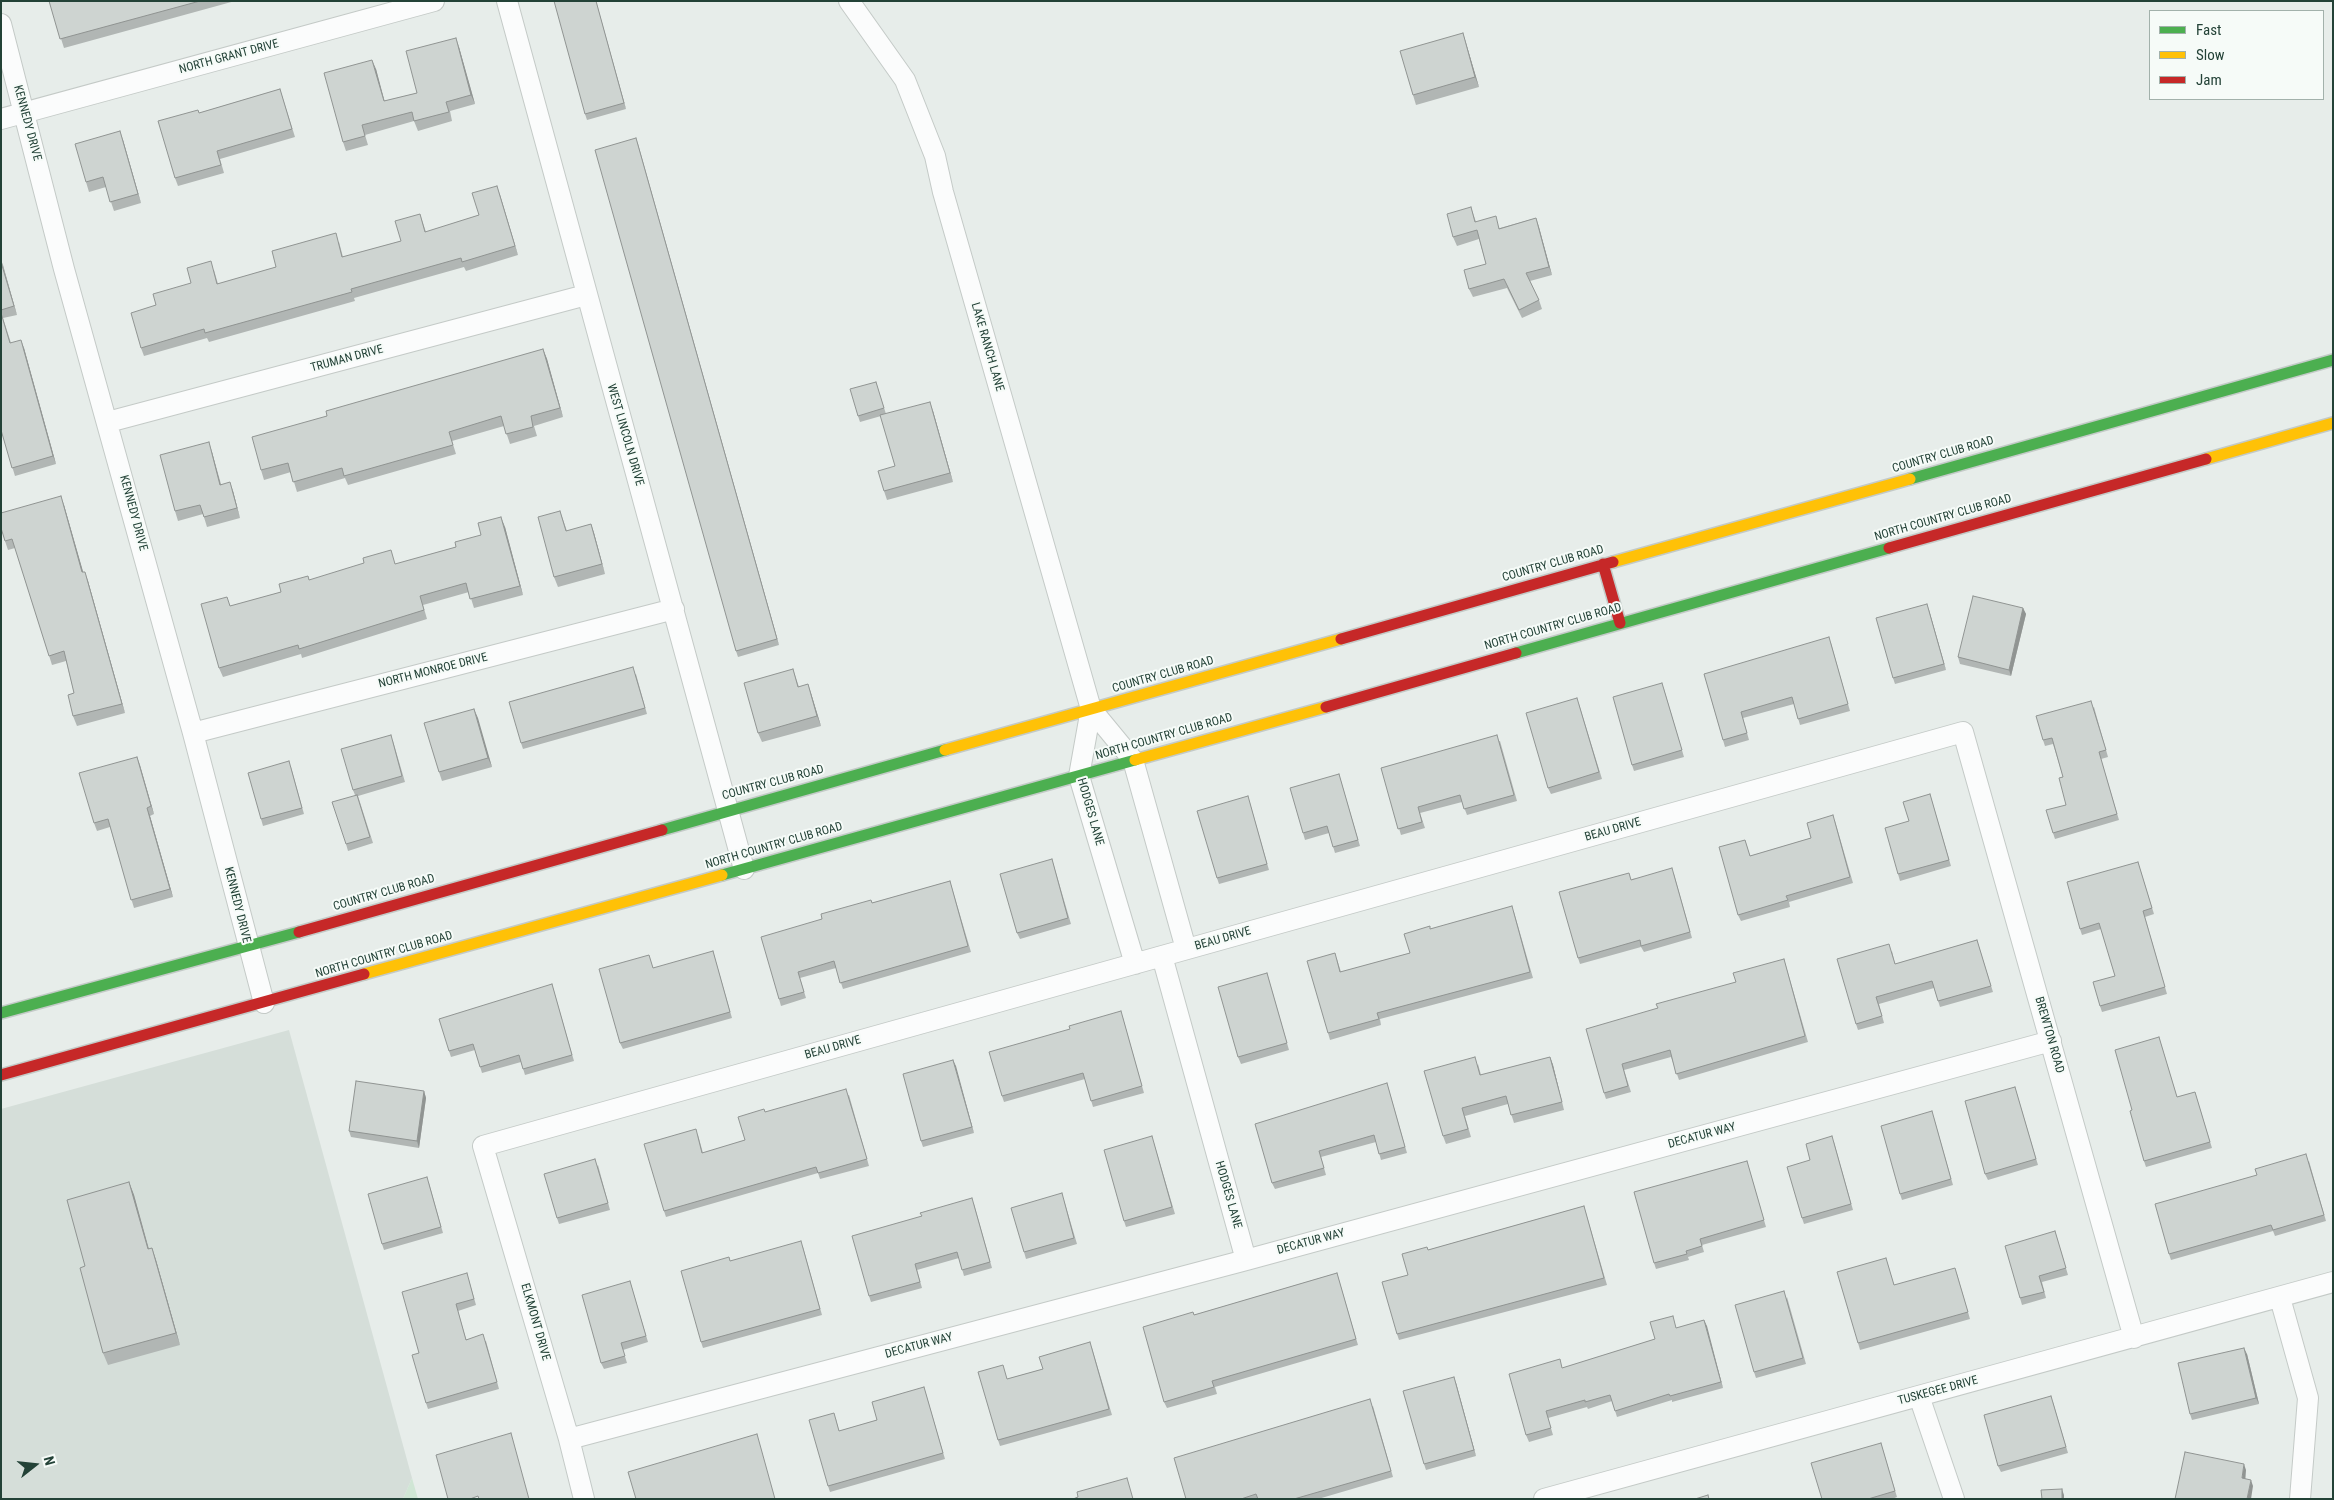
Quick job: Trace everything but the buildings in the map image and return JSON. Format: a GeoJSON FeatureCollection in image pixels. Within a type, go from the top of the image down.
{"type":"FeatureCollection","features":[{"type":"Feature","properties":{"kind":"main road","name":"COUNTRY CLUB ROAD"},"geometry":{"type":"LineString","coordinates":[[1,1013],[248,946],[1091,710],[1603,564],[2333,360]]}},
{"type":"Feature","properties":{"kind":"main road","name":"NORTH COUNTRY CLUB ROAD"},"geometry":{"type":"LineString","coordinates":[[1,1075],[1079,776],[2333,423]]}},
{"type":"Feature","properties":{"kind":"main road"},"geometry":{"type":"LineString","coordinates":[[1603,564],[1620,623]]}},
{"type":"Feature","properties":{"kind":"street","name":"NORTH GRANT DRIVE"},"geometry":{"type":"LineString","coordinates":[[1,119],[434,1]]}},
{"type":"Feature","properties":{"kind":"street","name":"WEST LINCOLN DRIVE"},"geometry":{"type":"LineString","coordinates":[[507,1],[744,869]]}},
{"type":"Feature","properties":{"kind":"street","name":"LAKE RANCH LANE"},"geometry":{"type":"LineString","coordinates":[[849,1],[906,80],[935,156],[943,192],[1091,710]]}},
{"type":"Feature","properties":{"kind":"street","name":"KENNEDY DRIVE"},"geometry":{"type":"LineString","coordinates":[[1,24],[64,269],[193,733],[264,1003]]}},
{"type":"Feature","properties":{"kind":"street","name":"TRUMAN DRIVE"},"geometry":{"type":"LineString","coordinates":[[108,422],[586,295]]}},
{"type":"Feature","properties":{"kind":"street","name":"NORTH MONROE DRIVE"},"geometry":{"type":"LineString","coordinates":[[193,733],[674,609]]}},
{"type":"Feature","properties":{"kind":"street"},"geometry":{"type":"LineString","coordinates":[[1091,710],[1133,760],[1186,949]]}},
{"type":"Feature","properties":{"kind":"street","name":"HODGES LANE"},"geometry":{"type":"LineString","coordinates":[[1091,710],[1079,776],[1135,964]]}},
{"type":"Feature","properties":{"kind":"street","name":"BEAU DRIVE"},"geometry":{"type":"LineString","coordinates":[[483,1146],[1963,732]]}},
{"type":"Feature","properties":{"kind":"street","name":"BREWTON ROAD"},"geometry":{"type":"LineString","coordinates":[[1963,732],[2134,1338]]}},
{"type":"Feature","properties":{"kind":"street","name":"HODGES LANE"},"geometry":{"type":"LineString","coordinates":[[1162,956],[1246,1260]]}},
{"type":"Feature","properties":{"kind":"street","name":"DECATUR WAY"},"geometry":{"type":"LineString","coordinates":[[569,1439],[1246,1260],[2051,1041]]}},
{"type":"Feature","properties":{"kind":"street","name":"ELKMONT DRIVE"},"geometry":{"type":"LineString","coordinates":[[483,1146],[569,1439],[584,1499]]}},
{"type":"Feature","properties":{"kind":"street","name":"TUSKEGEE DRIVE"},"geometry":{"type":"LineString","coordinates":[[1544,1499],[1568,1496],[2333,1282]]}},
{"type":"Feature","properties":{"kind":"street"},"geometry":{"type":"LineString","coordinates":[[2280,1298],[2308,1398],[2300,1499]]}},
{"type":"Feature","properties":{"kind":"street"},"geometry":{"type":"LineString","coordinates":[[1920,1396],[1954,1499]]}},
{"type":"Feature","properties":{"kind":"shaded area"},"geometry":{"type":"Polygon","coordinates":[[[289,1030],[412,1478],[403,1499],[1,1499],[1,1109],[289,1030]]]}},
{"type":"Feature","properties":{"kind":"green space"},"geometry":{"type":"Polygon","coordinates":[[[412,1478],[418,1499],[403,1499],[412,1478]]]}},
{"type":"Feature","properties":{"kind":"traffic: fast"},"geometry":{"type":"LineString","coordinates":[[1910,479],[2333,360]]}},
{"type":"Feature","properties":{"kind":"traffic: fast"},"geometry":{"type":"LineString","coordinates":[[1516,653],[1889,548]]}},
{"type":"Feature","properties":{"kind":"traffic: fast"},"geometry":{"type":"LineString","coordinates":[[662,830],[945,750]]}},
{"type":"Feature","properties":{"kind":"traffic: fast"},"geometry":{"type":"LineString","coordinates":[[722,875],[1135,760]]}},
{"type":"Feature","properties":{"kind":"traffic: fast"},"geometry":{"type":"LineString","coordinates":[[1,1013],[299,932]]}},
{"type":"Feature","properties":{"kind":"traffic: slow"},"geometry":{"type":"LineString","coordinates":[[2206,459],[2333,423]]}},
{"type":"Feature","properties":{"kind":"traffic: slow"},"geometry":{"type":"LineString","coordinates":[[1613,562],[1910,479]]}},
{"type":"Feature","properties":{"kind":"traffic: slow"},"geometry":{"type":"LineString","coordinates":[[945,750],[1341,639]]}},
{"type":"Feature","properties":{"kind":"traffic: slow"},"geometry":{"type":"LineString","coordinates":[[1135,760],[1326,707]]}},
{"type":"Feature","properties":{"kind":"traffic: slow"},"geometry":{"type":"LineString","coordinates":[[364,974],[722,875]]}},
{"type":"Feature","properties":{"kind":"traffic: jam"},"geometry":{"type":"LineString","coordinates":[[1889,548],[2206,459]]}},
{"type":"Feature","properties":{"kind":"traffic: jam"},"geometry":{"type":"LineString","coordinates":[[1341,639],[1613,562]]}},
{"type":"Feature","properties":{"kind":"traffic: jam"},"geometry":{"type":"LineString","coordinates":[[1603,564],[1620,623]]}},
{"type":"Feature","properties":{"kind":"traffic: jam"},"geometry":{"type":"LineString","coordinates":[[1326,707],[1516,653]]}},
{"type":"Feature","properties":{"kind":"traffic: jam"},"geometry":{"type":"LineString","coordinates":[[299,932],[662,830]]}},
{"type":"Feature","properties":{"kind":"traffic: jam"},"geometry":{"type":"LineString","coordinates":[[1,1075],[364,974]]}}]}
